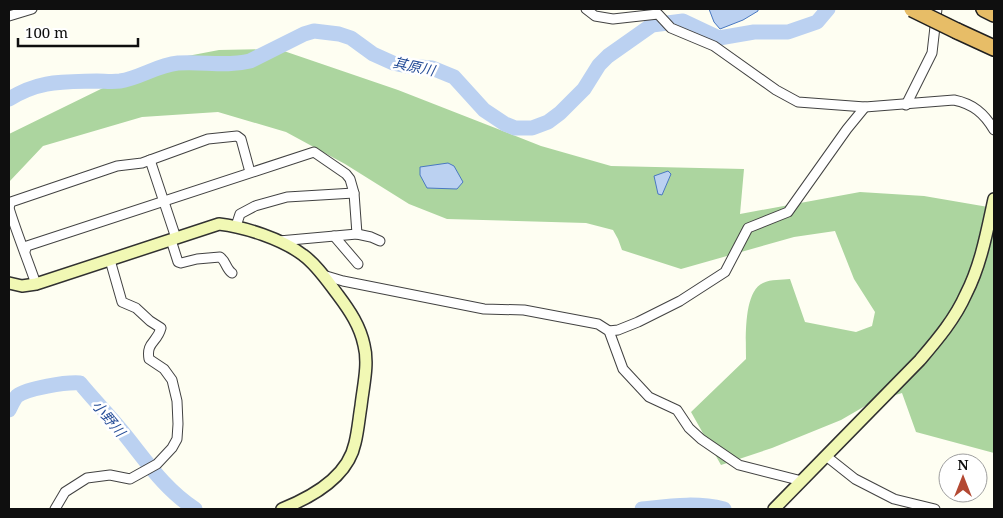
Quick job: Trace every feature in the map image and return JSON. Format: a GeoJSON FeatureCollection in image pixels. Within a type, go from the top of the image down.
{"type":"FeatureCollection","features":[{"type":"Feature","properties":{"kind":"highway"},"geometry":{"type":"LineString","coordinates":[[912,9],[994,48]]}},
{"type":"Feature","properties":{"kind":"highway"},"geometry":{"type":"LineString","coordinates":[[984,9],[994,14]]}},
{"type":"Feature","properties":{"kind":"street"},"geometry":{"type":"LineString","coordinates":[[9,16],[32,9]]}},
{"type":"Feature","properties":{"kind":"street"},"geometry":{"type":"LineString","coordinates":[[586,9],[595,16],[613,19],[658,14],[671,28],[714,46],[776,90],[798,102],[865,107],[954,100],[968,103],[988,119],[994,130]]}},
{"type":"Feature","properties":{"kind":"street"},"geometry":{"type":"LineString","coordinates":[[906,105],[932,53],[938,9]]}},
{"type":"Feature","properties":{"kind":"street"},"geometry":{"type":"LineString","coordinates":[[609,331],[618,330],[638,322],[680,301],[725,272],[748,228],[788,212],[847,129],[865,107]]}},
{"type":"Feature","properties":{"kind":"street"},"geometry":{"type":"LineString","coordinates":[[36,284],[25,251],[19,241],[9,207],[11,202],[117,166],[142,163],[208,139],[237,136],[241,139],[250,172]]}},
{"type":"Feature","properties":{"kind":"street"},"geometry":{"type":"LineString","coordinates":[[25,251],[27,246],[314,152],[346,174],[350,179],[354,193],[358,234]]}},
{"type":"Feature","properties":{"kind":"street"},"geometry":{"type":"LineString","coordinates":[[150,160],[174,239],[178,262],[220,257],[232,273]]}},
{"type":"Feature","properties":{"kind":"street"},"geometry":{"type":"LineString","coordinates":[[236,226],[240,214],[255,206],[287,197],[354,193]]}},
{"type":"Feature","properties":{"kind":"street"},"geometry":{"type":"LineString","coordinates":[[774,509],[920,360],[942,334],[967,294],[980,258],[994,199]]}},
{"type":"Feature","properties":{"kind":"street"},"geometry":{"type":"LineString","coordinates":[[9,283],[22,286],[36,284],[219,224],[236,226],[278,241],[305,256],[348,308],[357,324],[365,347],[365,370],[355,445],[346,466],[338,475],[307,498],[282,509]]}},
{"type":"Feature","properties":{"kind":"street"},"geometry":{"type":"LineString","coordinates":[[278,241],[358,234],[380,241]]}},
{"type":"Feature","properties":{"kind":"street"},"geometry":{"type":"LineString","coordinates":[[334,236],[358,264]]}},
{"type":"Feature","properties":{"kind":"street"},"geometry":{"type":"LineString","coordinates":[[55,509],[65,492],[88,478],[110,475],[130,479],[145,471],[157,464],[172,448],[176,439],[178,424],[177,401],[172,380],[164,369],[149,359],[148,353],[149,345],[158,338],[161,328],[136,308],[122,302],[110,260]]}},
{"type":"Feature","properties":{"kind":"street"},"geometry":{"type":"LineString","coordinates":[[322,275],[343,281],[484,309],[524,310],[598,324],[609,331],[623,369],[650,397],[677,410],[689,428],[701,439],[739,465],[802,481]]}},
{"type":"Feature","properties":{"kind":"street"},"geometry":{"type":"LineString","coordinates":[[826,456],[855,479],[894,499],[935,509]]}},
{"type":"Feature","properties":{"kind":"green space"},"geometry":{"type":"Polygon","coordinates":[[[278,49],[398,90],[541,146],[611,166],[744,169],[740,214],[860,192],[924,196],[994,208],[994,453],[916,432],[902,393],[872,402],[841,420],[772,448],[721,465],[691,412],[746,359],[747,317],[752,296],[757,288],[763,283],[773,280],[790,279],[805,322],[856,332],[872,326],[875,312],[854,279],[835,231],[794,237],[681,269],[622,250],[613,230],[586,223],[447,219],[409,204],[345,164],[286,132],[218,112],[142,117],[43,146],[9,182],[9,134],[156,62],[219,50],[278,49]]]}},
{"type":"Feature","properties":{"kind":"water"},"geometry":{"type":"Polygon","coordinates":[[[709,9],[758,9],[758,11],[743,20],[720,29],[714,22],[709,9]]]}},
{"type":"Feature","properties":{"kind":"water"},"geometry":{"type":"Polygon","coordinates":[[[448,163],[454,166],[463,182],[457,189],[427,188],[420,175],[420,167],[448,163]]]}},
{"type":"Feature","properties":{"kind":"water"},"geometry":{"type":"Polygon","coordinates":[[[668,171],[671,174],[662,195],[658,194],[654,176],[668,171]]]}},
{"type":"Feature","properties":{"kind":"waterway","name":"其原川"},"geometry":{"type":"LineString","coordinates":[[9,99],[41,85],[62,82],[120,81],[170,64],[232,64],[250,61],[304,34],[314,31],[339,34],[351,38],[373,54],[393,63],[432,68],[454,77],[484,110],[505,124],[515,128],[532,128],[548,122],[560,113],[584,89],[599,65],[608,56],[652,25],[683,21],[719,38],[754,32],[788,32],[817,22],[828,9]]}},
{"type":"Feature","properties":{"kind":"waterway","name":"小野川"},"geometry":{"type":"LineString","coordinates":[[9,410],[16,397],[22,393],[47,386],[80,383],[173,492],[195,509]]}},
{"type":"Feature","properties":{"kind":"waterway","name":"小野川"},"geometry":{"type":"LineString","coordinates":[[642,509],[693,505],[724,509]]}}]}
